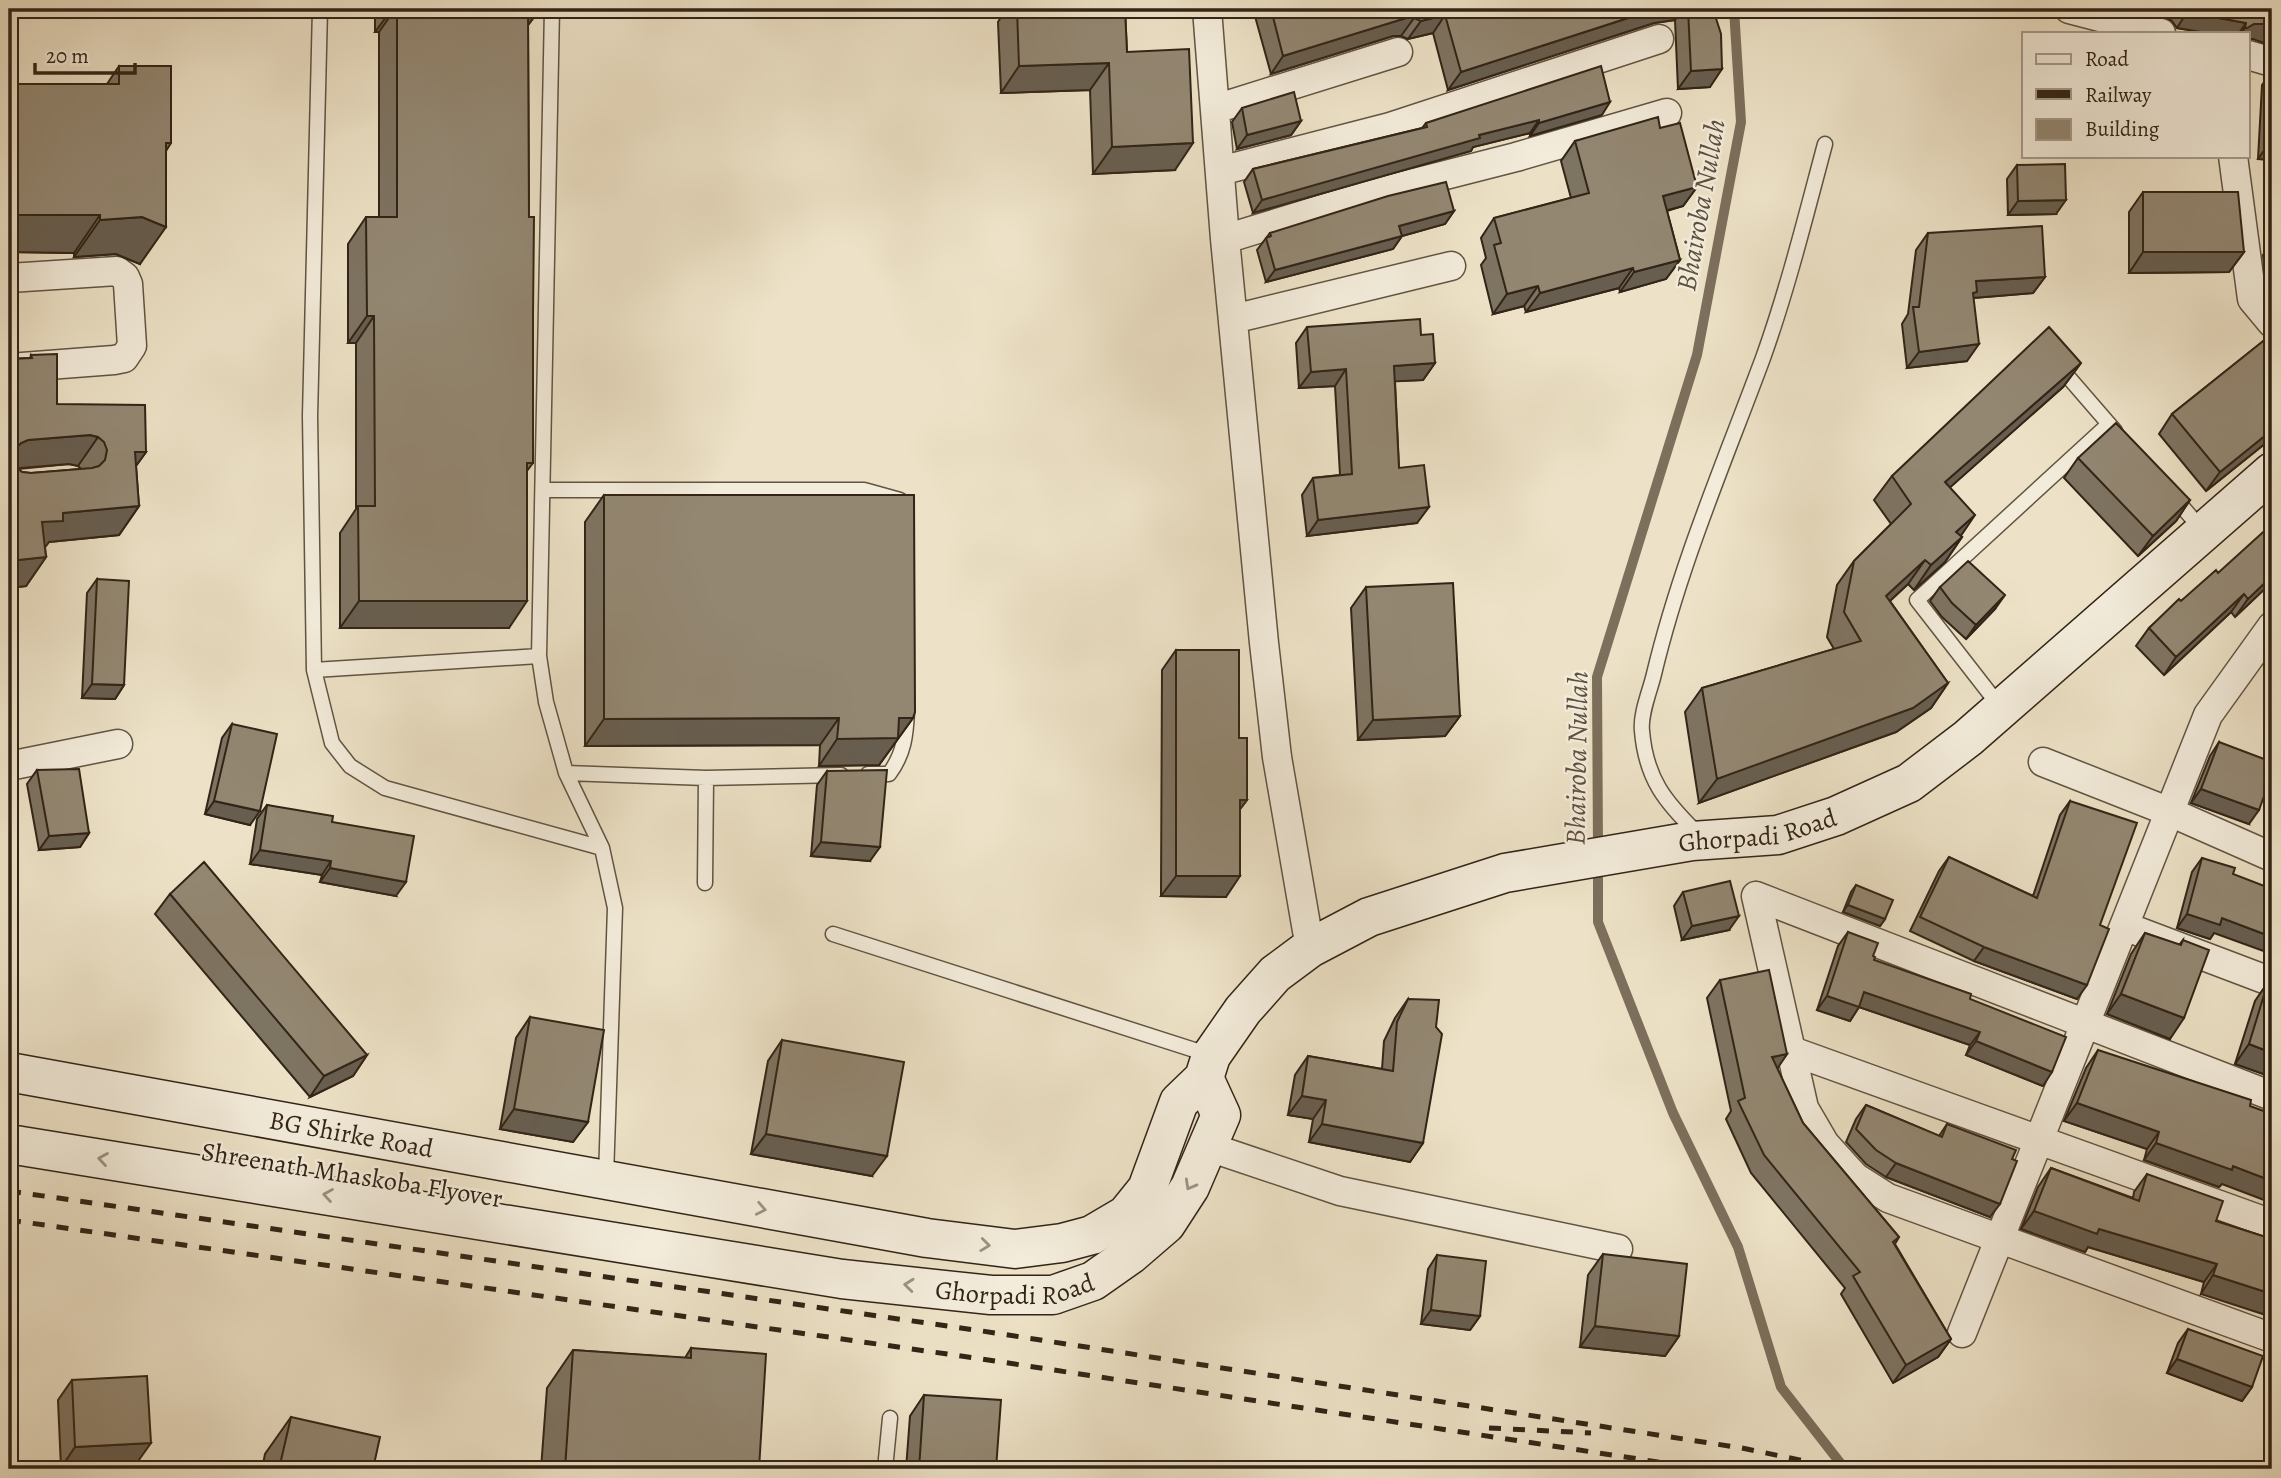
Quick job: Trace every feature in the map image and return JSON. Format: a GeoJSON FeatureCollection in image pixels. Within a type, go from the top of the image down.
{"type":"FeatureCollection","features":[{"type":"Feature","properties":{"kind":"main road","name":"Ghorpadi Road"},"geometry":{"type":"LineString","coordinates":[[694,1196],[927,1238],[1015,1249],[1062,1243],[1092,1234],[1126,1215],[1147,1189],[1179,1102],[1208,1067],[1243,1010],[1275,974],[1310,948],[1370,917],[1505,873],[1698,841],[1778,835],[1836,816],[1909,783],[1968,738],[2272,472]]}},
{"type":"Feature","properties":{"kind":"main road","name":"Ghorpadi Road"},"geometry":{"type":"LineString","coordinates":[[9,1144],[842,1279],[991,1295],[1053,1295],[1093,1281],[1130,1255],[1166,1224],[1190,1188],[1221,1115],[1208,1067]]}},
{"type":"Feature","properties":{"kind":"main road","name":"BG Shirke Road"},"geometry":{"type":"LineString","coordinates":[[9,1072],[629,1201]]}},
{"type":"Feature","properties":{"kind":"main road","name":"Shreenath Mhaskoba Flyover"},"geometry":{"type":"LineString","coordinates":[[9,1096],[498,1173],[629,1201],[685,1253]]}},
{"type":"Feature","properties":{"kind":"main road","name":"Shreenath Mhaskoba Flyover"},"geometry":{"type":"LineString","coordinates":[[9,1118],[629,1201],[668,1202],[694,1196]]}},
{"type":"Feature","properties":{"kind":"main road"},"geometry":{"type":"LineString","coordinates":[[1092,1234],[1101,1275]]}},
{"type":"Feature","properties":{"kind":"street"},"geometry":{"type":"LineString","coordinates":[[1207,9],[1225,239],[1277,757],[1310,948]]}},
{"type":"Feature","properties":{"kind":"street"},"geometry":{"type":"LineString","coordinates":[[2069,9],[2157,32]]}},
{"type":"Feature","properties":{"kind":"street"},"geometry":{"type":"LineString","coordinates":[[1220,171],[1390,127],[1660,39]]}},
{"type":"Feature","properties":{"kind":"street"},"geometry":{"type":"LineString","coordinates":[[1215,109],[1398,52]]}},
{"type":"Feature","properties":{"kind":"street"},"geometry":{"type":"LineString","coordinates":[[2250,56],[2272,62]]}},
{"type":"Feature","properties":{"kind":"street"},"geometry":{"type":"LineString","coordinates":[[1225,239],[1375,193],[1516,157],[1667,113]]}},
{"type":"Feature","properties":{"kind":"street"},"geometry":{"type":"LineString","coordinates":[[2233,158],[2252,299],[2272,323]]}},
{"type":"Feature","properties":{"kind":"street"},"geometry":{"type":"LineString","coordinates":[[1233,319],[1451,266]]}},
{"type":"Feature","properties":{"kind":"street"},"geometry":{"type":"LineString","coordinates":[[9,278],[117,271],[125,276],[128,284],[132,346],[124,358],[114,360],[9,368]]}},
{"type":"Feature","properties":{"kind":"street"},"geometry":{"type":"LineString","coordinates":[[1962,1333],[2208,715],[2272,626]]}},
{"type":"Feature","properties":{"kind":"street"},"geometry":{"type":"LineString","coordinates":[[9,766],[118,744]]}},
{"type":"Feature","properties":{"kind":"street"},"geometry":{"type":"LineString","coordinates":[[2043,762],[2170,811],[2272,857]]}},
{"type":"Feature","properties":{"kind":"street"},"geometry":{"type":"LineString","coordinates":[[2272,1096],[1756,896],[1804,1108],[1825,1144],[1855,1177],[1888,1198],[2272,1338]]}},
{"type":"Feature","properties":{"kind":"street"},"geometry":{"type":"LineString","coordinates":[[2124,926],[2272,982]]}},
{"type":"Feature","properties":{"kind":"street"},"geometry":{"type":"LineString","coordinates":[[1792,1051],[2272,1224]]}},
{"type":"Feature","properties":{"kind":"street"},"geometry":{"type":"LineString","coordinates":[[1209,1147],[1340,1191],[1618,1249]]}},
{"type":"Feature","properties":{"kind":"lane"},"geometry":{"type":"LineString","coordinates":[[320,9],[310,415],[314,670],[332,743],[349,766],[385,788],[602,848]]}},
{"type":"Feature","properties":{"kind":"lane"},"geometry":{"type":"LineString","coordinates":[[552,9],[540,656],[546,702],[566,773],[602,848],[615,908],[629,1201]]}},
{"type":"Feature","properties":{"kind":"lane"},"geometry":{"type":"LineString","coordinates":[[1698,841],[1670,806],[1649,771],[1641,728],[1659,652],[1700,520],[1764,355],[1825,144]]}},
{"type":"Feature","properties":{"kind":"lane"},"geometry":{"type":"LineString","coordinates":[[2051,357],[2125,443]]}},
{"type":"Feature","properties":{"kind":"lane"},"geometry":{"type":"LineString","coordinates":[[2001,708],[1917,600],[2109,424]]}},
{"type":"Feature","properties":{"kind":"lane"},"geometry":{"type":"LineString","coordinates":[[2159,481],[2204,532]]}},
{"type":"Feature","properties":{"kind":"lane"},"geometry":{"type":"LineString","coordinates":[[544,490],[864,490],[899,499],[912,514]]}},
{"type":"Feature","properties":{"kind":"lane"},"geometry":{"type":"LineString","coordinates":[[314,670],[540,656]]}},
{"type":"Feature","properties":{"kind":"lane"},"geometry":{"type":"LineString","coordinates":[[566,773],[706,778],[889,774],[898,762],[906,740],[907,702]]}},
{"type":"Feature","properties":{"kind":"lane"},"geometry":{"type":"LineString","coordinates":[[705,883],[706,778]]}},
{"type":"Feature","properties":{"kind":"lane"},"geometry":{"type":"LineString","coordinates":[[833,934],[1208,1067]]}},
{"type":"Feature","properties":{"kind":"lane"},"geometry":{"type":"LineString","coordinates":[[885,1469],[890,1418]]}},
{"type":"Feature","properties":{"kind":"building"},"geometry":{"type":"Polygon","coordinates":[[[397,9],[528,9],[529,217],[534,217],[533,463],[527,463],[527,601],[359,601],[358,506],[375,506],[374,316],[367,316],[366,217],[397,217],[397,9]]]}},
{"type":"Feature","properties":{"kind":"building"},"geometry":{"type":"Polygon","coordinates":[[[1017,9],[1125,9],[1127,52],[1189,49],[1193,143],[1112,147],[1109,63],[1019,66],[1017,9]]]}},
{"type":"Feature","properties":{"kind":"building"},"geometry":{"type":"Polygon","coordinates":[[[1271,9],[1656,9],[1461,72],[1445,15],[1421,21],[1406,18],[1283,56],[1271,9]]]}},
{"type":"Feature","properties":{"kind":"building"},"geometry":{"type":"Polygon","coordinates":[[[1688,9],[1713,9],[1721,34],[1722,69],[1691,71],[1688,9]]]}},
{"type":"Feature","properties":{"kind":"building"},"geometry":{"type":"Polygon","coordinates":[[[2185,9],[2272,9],[2272,27],[2254,24],[2245,28],[2246,23],[2187,12],[2185,9]]]}},
{"type":"Feature","properties":{"kind":"building"},"geometry":{"type":"Polygon","coordinates":[[[119,66],[171,66],[171,143],[166,143],[166,227],[142,217],[100,220],[100,215],[9,215],[9,84],[119,84],[119,66]]]}},
{"type":"Feature","properties":{"kind":"building"},"geometry":{"type":"Polygon","coordinates":[[[1601,66],[1610,102],[1539,123],[1539,120],[1479,135],[1480,138],[1262,200],[1253,169],[1427,127],[1426,123],[1601,66]]]}},
{"type":"Feature","properties":{"kind":"building"},"geometry":{"type":"Polygon","coordinates":[[[2272,71],[2272,146],[2268,145],[2272,71]]]}},
{"type":"Feature","properties":{"kind":"building"},"geometry":{"type":"Polygon","coordinates":[[[1294,92],[1301,121],[1247,135],[1242,108],[1294,92]]]}},
{"type":"Feature","properties":{"kind":"building"},"geometry":{"type":"Polygon","coordinates":[[[1658,117],[1660,128],[1680,123],[1697,187],[1663,196],[1680,260],[1634,272],[1633,268],[1540,293],[1538,286],[1507,294],[1494,245],[1501,243],[1494,218],[1589,193],[1575,141],[1658,117]]]}},
{"type":"Feature","properties":{"kind":"building"},"geometry":{"type":"Polygon","coordinates":[[[2065,164],[2066,200],[2018,201],[2017,165],[2065,164]]]}},
{"type":"Feature","properties":{"kind":"building"},"geometry":{"type":"Polygon","coordinates":[[[1446,182],[1454,211],[1399,226],[1402,236],[1275,270],[1266,238],[1271,236],[1270,233],[1388,196],[1446,182]]]}},
{"type":"Feature","properties":{"kind":"building"},"geometry":{"type":"Polygon","coordinates":[[[2143,192],[2238,192],[2244,252],[2143,252],[2143,192]]]}},
{"type":"Feature","properties":{"kind":"building"},"geometry":{"type":"Polygon","coordinates":[[[2042,226],[2045,277],[1976,281],[1977,292],[1973,293],[1979,344],[1919,352],[1913,307],[1919,307],[1928,233],[2042,226]]]}},
{"type":"Feature","properties":{"kind":"building"},"geometry":{"type":"Polygon","coordinates":[[[1420,319],[1421,335],[1433,334],[1435,363],[1394,366],[1399,468],[1424,465],[1429,507],[1318,520],[1313,478],[1352,474],[1346,369],[1311,372],[1307,327],[1420,319]]]}},
{"type":"Feature","properties":{"kind":"building"},"geometry":{"type":"Polygon","coordinates":[[[2049,327],[2081,363],[1945,482],[1975,515],[1956,532],[1962,537],[1931,565],[1925,560],[1886,596],[1948,683],[1913,708],[1717,779],[1702,688],[1861,641],[1844,612],[1854,561],[1911,504],[1892,476],[2049,327]]]}},
{"type":"Feature","properties":{"kind":"building"},"geometry":{"type":"Polygon","coordinates":[[[2272,334],[2272,430],[2220,472],[2172,414],[2272,334]]]}},
{"type":"Feature","properties":{"kind":"building"},"geometry":{"type":"Polygon","coordinates":[[[57,354],[57,404],[145,405],[146,452],[135,452],[139,506],[63,513],[63,521],[42,522],[46,557],[9,561],[9,359],[32,358],[31,355],[57,354]],[[90,435],[28,440],[15,449],[15,466],[22,472],[31,473],[99,466],[105,460],[107,450],[98,437],[90,435]]]}},
{"type":"Feature","properties":{"kind":"building"},"geometry":{"type":"Polygon","coordinates":[[[2116,423],[2190,500],[2153,536],[2078,458],[2116,423]]]}},
{"type":"Feature","properties":{"kind":"building"},"geometry":{"type":"Polygon","coordinates":[[[604,495],[914,495],[915,712],[913,718],[899,718],[898,738],[837,739],[839,718],[604,719],[604,495]]]}},
{"type":"Feature","properties":{"kind":"building"},"geometry":{"type":"Polygon","coordinates":[[[2272,524],[2272,576],[2248,599],[2244,594],[2176,657],[2149,628],[2179,599],[2181,601],[2216,570],[2218,573],[2272,524]]]}},
{"type":"Feature","properties":{"kind":"building"},"geometry":{"type":"Polygon","coordinates":[[[1968,561],[2005,595],[1976,625],[1952,603],[1940,587],[1968,561]]]}},
{"type":"Feature","properties":{"kind":"building"},"geometry":{"type":"Polygon","coordinates":[[[97,579],[129,581],[124,685],[92,684],[97,579]]]}},
{"type":"Feature","properties":{"kind":"building"},"geometry":{"type":"Polygon","coordinates":[[[1453,583],[1460,716],[1373,720],[1366,587],[1453,583]]]}},
{"type":"Feature","properties":{"kind":"building"},"geometry":{"type":"Polygon","coordinates":[[[1176,650],[1239,650],[1239,738],[1247,738],[1247,800],[1240,800],[1240,876],[1176,876],[1176,650]]]}},
{"type":"Feature","properties":{"kind":"building"},"geometry":{"type":"Polygon","coordinates":[[[232,724],[277,734],[260,811],[214,801],[232,724]]]}},
{"type":"Feature","properties":{"kind":"building"},"geometry":{"type":"Polygon","coordinates":[[[2219,742],[2272,762],[2272,774],[2259,810],[2201,789],[2219,742]]]}},
{"type":"Feature","properties":{"kind":"building"},"geometry":{"type":"Polygon","coordinates":[[[79,769],[89,833],[49,836],[37,770],[79,769]]]}},
{"type":"Feature","properties":{"kind":"building"},"geometry":{"type":"Polygon","coordinates":[[[887,770],[880,847],[821,842],[827,771],[887,770]]]}},
{"type":"Feature","properties":{"kind":"building"},"geometry":{"type":"Polygon","coordinates":[[[2070,801],[2137,823],[2100,925],[2109,929],[2087,985],[1984,947],[1920,917],[1949,857],[2037,898],[2070,801]]]}},
{"type":"Feature","properties":{"kind":"building"},"geometry":{"type":"Polygon","coordinates":[[[267,805],[333,816],[332,822],[414,836],[406,882],[330,868],[331,861],[260,850],[267,805]]]}},
{"type":"Feature","properties":{"kind":"building"},"geometry":{"type":"Polygon","coordinates":[[[2202,858],[2235,868],[2233,874],[2272,889],[2272,937],[2222,918],[2220,925],[2187,914],[2202,858]]]}},
{"type":"Feature","properties":{"kind":"building"},"geometry":{"type":"Polygon","coordinates":[[[204,862],[367,1055],[324,1076],[170,894],[204,862]]]}},
{"type":"Feature","properties":{"kind":"building"},"geometry":{"type":"Polygon","coordinates":[[[1730,881],[1739,916],[1692,926],[1683,892],[1730,881]]]}},
{"type":"Feature","properties":{"kind":"building"},"geometry":{"type":"Polygon","coordinates":[[[1856,885],[1893,900],[1885,919],[1848,905],[1856,885]]]}},
{"type":"Feature","properties":{"kind":"building"},"geometry":{"type":"Polygon","coordinates":[[[1848,932],[1878,943],[1874,960],[1971,994],[1970,999],[2066,1037],[2052,1072],[1976,1041],[1980,1032],[1864,992],[1859,1007],[1827,996],[1848,932]]]}},
{"type":"Feature","properties":{"kind":"building"},"geometry":{"type":"Polygon","coordinates":[[[2145,933],[2181,945],[2183,940],[2209,950],[2184,1018],[2121,994],[2145,933]]]}},
{"type":"Feature","properties":{"kind":"building"},"geometry":{"type":"Polygon","coordinates":[[[1769,970],[1787,1054],[1772,1057],[1803,1123],[1899,1237],[1893,1242],[1951,1339],[1906,1365],[1853,1276],[1860,1272],[1764,1155],[1738,1101],[1745,1098],[1720,980],[1769,970]]]}},
{"type":"Feature","properties":{"kind":"building"},"geometry":{"type":"Polygon","coordinates":[[[2268,982],[2272,983],[2272,1053],[2249,1044],[2268,982]]]}},
{"type":"Feature","properties":{"kind":"building"},"geometry":{"type":"Polygon","coordinates":[[[1408,999],[1439,1000],[1436,1027],[1442,1034],[1423,1143],[1322,1124],[1326,1100],[1302,1096],[1308,1056],[1393,1071],[1397,1022],[1408,999]]]}},
{"type":"Feature","properties":{"kind":"building"},"geometry":{"type":"Polygon","coordinates":[[[530,1017],[604,1030],[588,1122],[514,1109],[530,1017]]]}},
{"type":"Feature","properties":{"kind":"building"},"geometry":{"type":"Polygon","coordinates":[[[782,1040],[904,1062],[887,1156],[766,1134],[782,1040]]]}},
{"type":"Feature","properties":{"kind":"building"},"geometry":{"type":"Polygon","coordinates":[[[2098,1050],[2251,1100],[2250,1106],[2272,1114],[2272,1181],[2233,1166],[2232,1170],[2156,1143],[2159,1132],[2077,1103],[2098,1050]]]}},
{"type":"Feature","properties":{"kind":"building"},"geometry":{"type":"Polygon","coordinates":[[[1866,1105],[1942,1137],[1947,1124],[2016,1150],[2012,1159],[2017,1161],[2000,1204],[1896,1163],[1876,1150],[1856,1129],[1866,1105]]]}},
{"type":"Feature","properties":{"kind":"building"},"geometry":{"type":"Polygon","coordinates":[[[2051,1168],[2139,1201],[2147,1174],[2223,1201],[2216,1221],[2272,1239],[2272,1294],[2213,1275],[2217,1264],[2099,1229],[2097,1234],[2034,1211],[2051,1168]]]}},
{"type":"Feature","properties":{"kind":"building"},"geometry":{"type":"Polygon","coordinates":[[[1603,1254],[1687,1264],[1679,1336],[1595,1326],[1603,1254]]]}},
{"type":"Feature","properties":{"kind":"building"},"geometry":{"type":"Polygon","coordinates":[[[1437,1255],[1486,1261],[1480,1316],[1431,1310],[1437,1255]]]}},
{"type":"Feature","properties":{"kind":"building"},"geometry":{"type":"Polygon","coordinates":[[[2188,1329],[2263,1356],[2252,1387],[2177,1359],[2188,1329]]]}},
{"type":"Feature","properties":{"kind":"building"},"geometry":{"type":"Polygon","coordinates":[[[691,1348],[766,1354],[759,1469],[565,1469],[573,1350],[691,1358],[691,1348]]]}},
{"type":"Feature","properties":{"kind":"building"},"geometry":{"type":"Polygon","coordinates":[[[147,1376],[151,1443],[75,1447],[72,1380],[147,1376]]]}},
{"type":"Feature","properties":{"kind":"building"},"geometry":{"type":"Polygon","coordinates":[[[924,1395],[1001,1400],[996,1469],[919,1469],[924,1395]]]}},
{"type":"Feature","properties":{"kind":"building"},"geometry":{"type":"Polygon","coordinates":[[[291,1417],[380,1437],[373,1469],[279,1469],[291,1417]]]}},
{"type":"Feature","properties":{"kind":"waterway","name":"Bhairoba Nullah"},"geometry":{"type":"LineString","coordinates":[[1598,850],[1597,677],[1697,355],[1741,122],[1734,9]]}},
{"type":"Feature","properties":{"kind":"waterway","name":"Bhairoba Nullah"},"geometry":{"type":"LineString","coordinates":[[1598,865],[1598,922],[1673,1113],[1738,1247],[1781,1387],[1845,1469]]}},
{"type":"Feature","properties":{"kind":"railway"},"geometry":{"type":"LineString","coordinates":[[9,1191],[982,1331],[1742,1448],[1843,1469]]}},
{"type":"Feature","properties":{"kind":"railway"},"geometry":{"type":"LineString","coordinates":[[9,1220],[975,1358],[1704,1469]]}},
{"type":"Feature","properties":{"kind":"railway"},"geometry":{"type":"LineString","coordinates":[[1489,1428],[1591,1433]]}}]}
